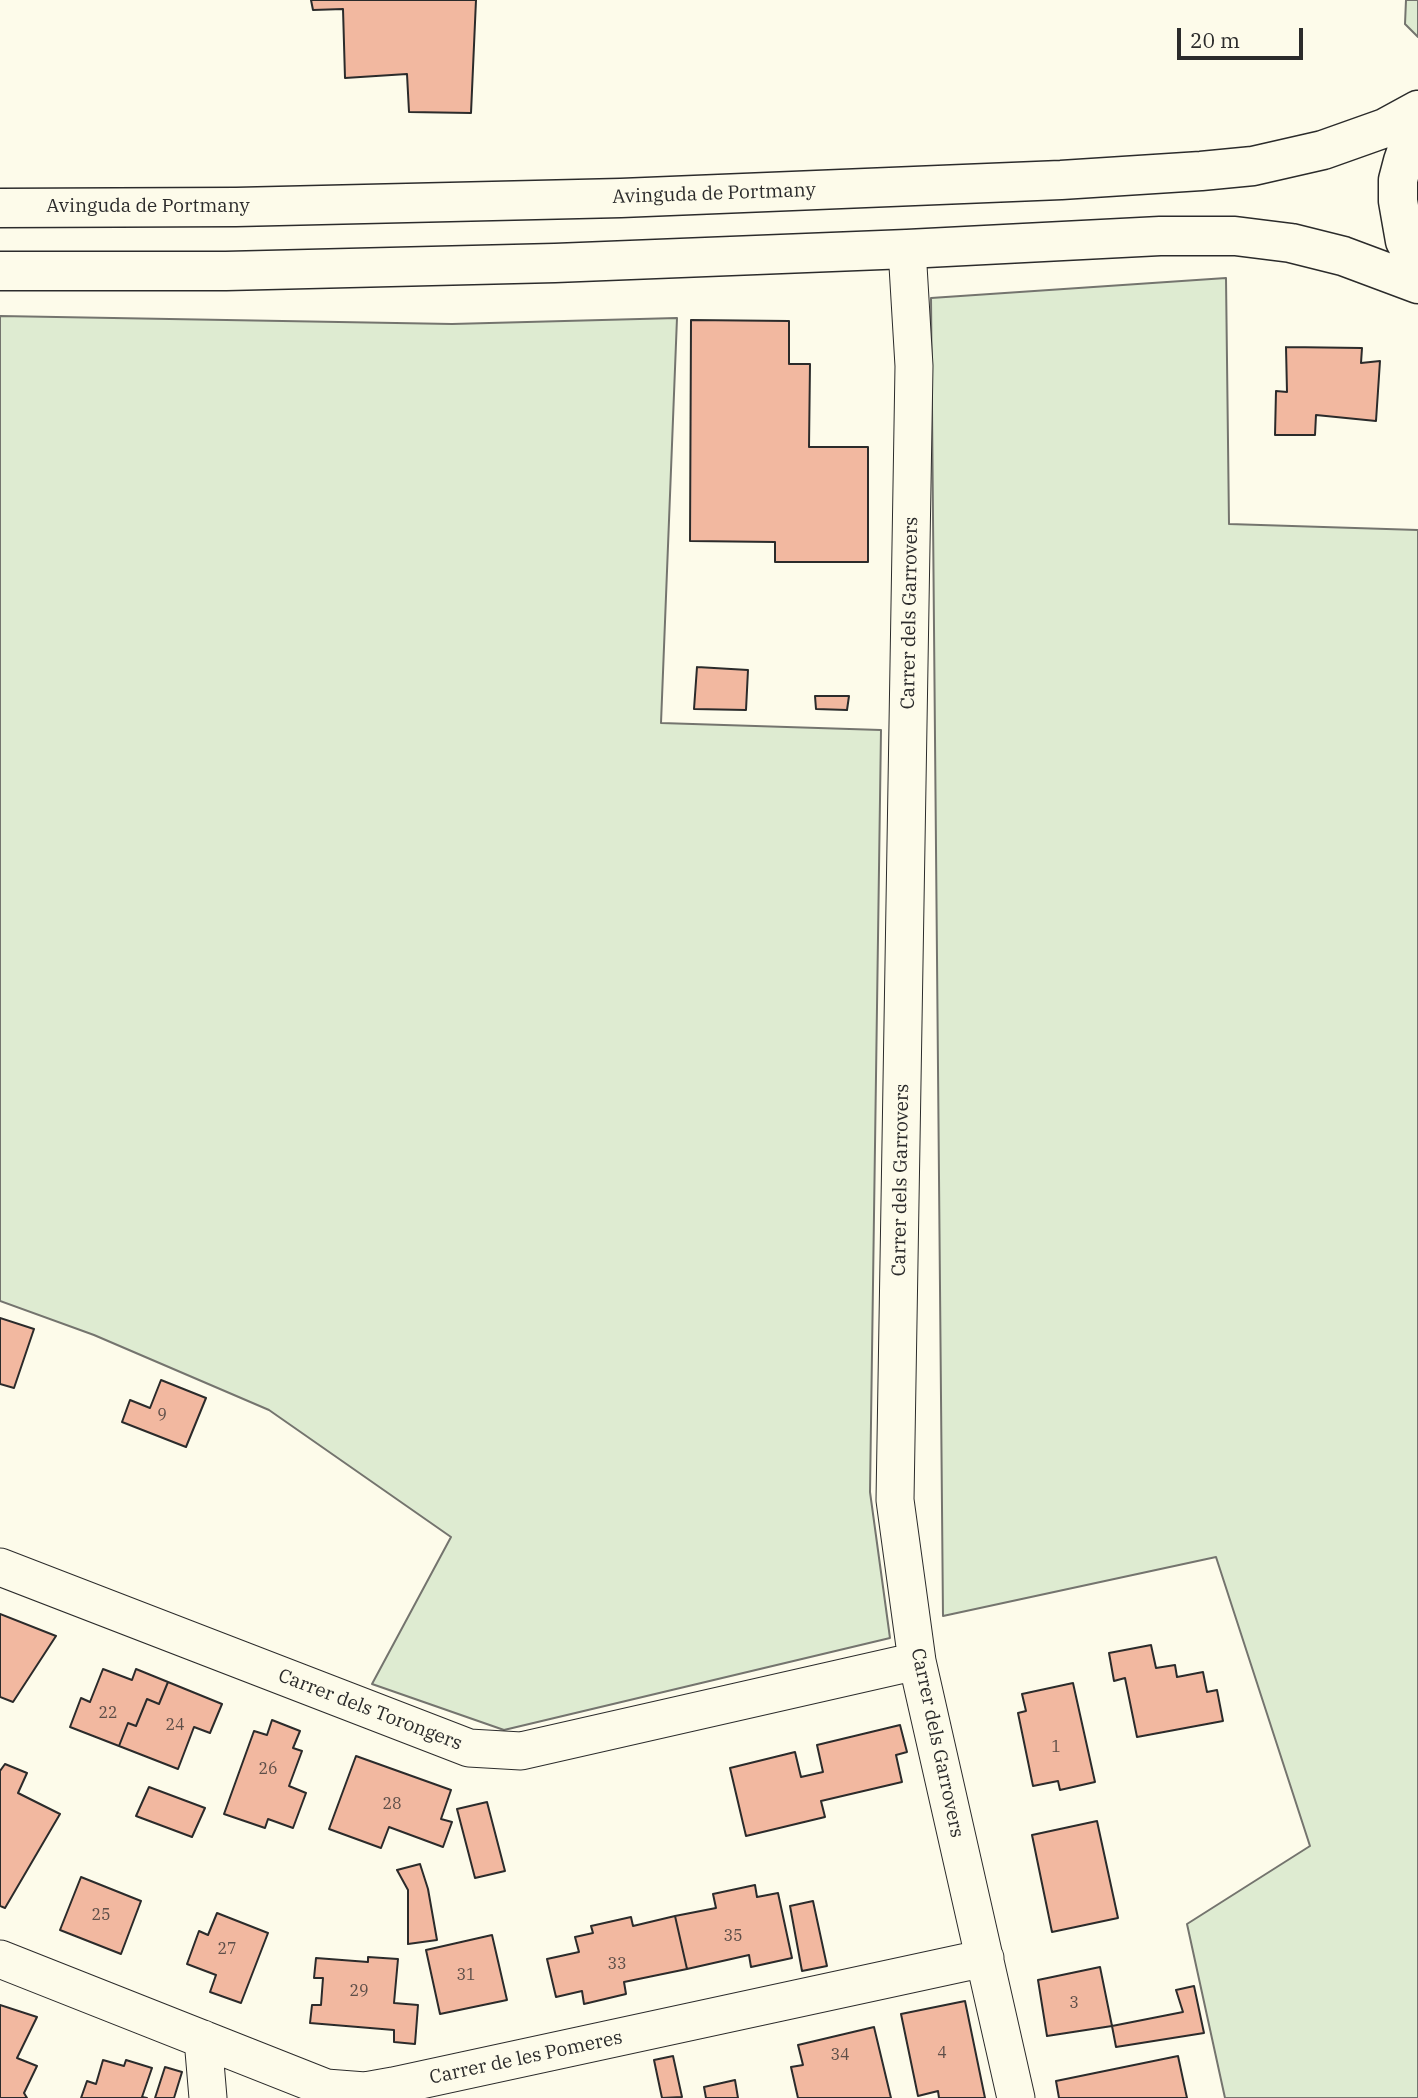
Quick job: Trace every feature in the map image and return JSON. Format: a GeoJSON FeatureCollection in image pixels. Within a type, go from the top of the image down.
{"type":"FeatureCollection","features":[{"type":"Feature","properties":{"kind":"main road","name":"Avinguda de Portmany"},"geometry":{"type":"LineString","coordinates":[[0,208],[236,207],[621,198],[1201,172],[1253,166],[1323,150],[1385,128],[1418,110]]}},
{"type":"Feature","properties":{"kind":"main road"},"geometry":{"type":"LineString","coordinates":[[1418,127],[1410,141],[1398,180],[1398,201],[1405,241],[1418,265]]}},
{"type":"Feature","properties":{"kind":"main road"},"geometry":{"type":"LineString","coordinates":[[0,271],[240,271],[555,264],[1160,236],[1235,236],[1291,243],[1343,256],[1418,284]]}},
{"type":"Feature","properties":{"kind":"street","name":"Carrer dels Garrovers"},"geometry":{"type":"LineString","coordinates":[[907,249],[914,366],[895,1500],[917,1661],[1016,2098]]}},
{"type":"Feature","properties":{"kind":"street","name":"Carrer dels Torongers"},"geometry":{"type":"LineString","coordinates":[[0,1567],[469,1748],[521,1751],[917,1661]]}},
{"type":"Feature","properties":{"kind":"street","name":"Carrer de les Pomeres"},"geometry":{"type":"LineString","coordinates":[[0,1959],[326,2088],[365,2091],[985,1958]]}},
{"type":"Feature","properties":{"kind":"street"},"geometry":{"type":"LineString","coordinates":[[203,2039],[208,2098]]}},
{"type":"Feature","properties":{"kind":"green space"},"geometry":{"type":"Polygon","coordinates":[[[1406,0],[1418,0],[1418,37],[1405,24],[1406,0]]]}},
{"type":"Feature","properties":{"kind":"green space"},"geometry":{"type":"Polygon","coordinates":[[[1226,278],[1229,524],[1418,530],[1418,2098],[1225,2098],[1187,1924],[1310,1846],[1216,1557],[943,1616],[931,298],[1226,278]]]}},
{"type":"Feature","properties":{"kind":"green space"},"geometry":{"type":"Polygon","coordinates":[[[0,316],[452,324],[677,318],[661,723],[881,730],[870,1492],[890,1638],[504,1730],[372,1684],[451,1537],[269,1410],[94,1335],[0,1301],[0,316]]]}},
{"type":"Feature","properties":{"kind":"building"},"geometry":{"type":"Polygon","coordinates":[[[311,0],[476,0],[471,113],[409,112],[407,74],[345,78],[343,9],[313,10],[311,0]]]}},
{"type":"Feature","properties":{"kind":"building"},"geometry":{"type":"Polygon","coordinates":[[[691,320],[789,321],[789,364],[810,364],[809,447],[868,447],[868,562],[775,562],[775,542],[690,541],[691,320]]]}},
{"type":"Feature","properties":{"kind":"building"},"geometry":{"type":"Polygon","coordinates":[[[1286,347],[1362,348],[1361,363],[1380,361],[1376,421],[1316,415],[1315,435],[1275,435],[1276,391],[1287,392],[1286,347]]]}},
{"type":"Feature","properties":{"kind":"building"},"geometry":{"type":"Polygon","coordinates":[[[697,667],[748,670],[746,710],[694,709],[697,667]]]}},
{"type":"Feature","properties":{"kind":"building"},"geometry":{"type":"Polygon","coordinates":[[[815,696],[849,696],[847,710],[816,709],[815,696]]]}},
{"type":"Feature","properties":{"kind":"building"},"geometry":{"type":"Polygon","coordinates":[[[0,1318],[34,1329],[14,1388],[0,1384],[0,1318]]]}},
{"type":"Feature","properties":{"kind":"building"},"geometry":{"type":"Polygon","coordinates":[[[161,1380],[206,1398],[186,1447],[122,1422],[130,1400],[150,1408],[161,1380]]]}},
{"type":"Feature","properties":{"kind":"building"},"geometry":{"type":"Polygon","coordinates":[[[0,1614],[56,1636],[13,1702],[0,1697],[0,1614]]]}},
{"type":"Feature","properties":{"kind":"building"},"geometry":{"type":"Polygon","coordinates":[[[1151,1645],[1156,1668],[1175,1665],[1177,1677],[1203,1672],[1207,1692],[1217,1690],[1223,1721],[1137,1737],[1125,1678],[1114,1681],[1109,1653],[1151,1645]]]}},
{"type":"Feature","properties":{"kind":"building"},"geometry":{"type":"Polygon","coordinates":[[[103,1669],[132,1680],[136,1669],[168,1682],[159,1704],[147,1699],[136,1726],[128,1723],[119,1746],[70,1727],[81,1698],[90,1702],[103,1669]]]}},
{"type":"Feature","properties":{"kind":"building"},"geometry":{"type":"Polygon","coordinates":[[[168,1682],[222,1704],[210,1733],[194,1727],[178,1769],[119,1746],[128,1723],[136,1726],[147,1699],[159,1704],[168,1682]]]}},
{"type":"Feature","properties":{"kind":"building"},"geometry":{"type":"Polygon","coordinates":[[[1073,1683],[1095,1782],[1060,1790],[1058,1781],[1033,1786],[1018,1713],[1026,1711],[1022,1694],[1073,1683]]]}},
{"type":"Feature","properties":{"kind":"building"},"geometry":{"type":"Polygon","coordinates":[[[272,1720],[300,1731],[293,1748],[302,1751],[289,1786],[306,1793],[293,1828],[268,1819],[265,1828],[224,1814],[254,1731],[267,1735],[272,1720]]]}},
{"type":"Feature","properties":{"kind":"building"},"geometry":{"type":"Polygon","coordinates":[[[900,1725],[907,1752],[896,1755],[902,1782],[821,1801],[825,1817],[746,1836],[730,1768],[795,1752],[801,1777],[823,1772],[817,1745],[900,1725]]]}},
{"type":"Feature","properties":{"kind":"building"},"geometry":{"type":"Polygon","coordinates":[[[356,1756],[451,1790],[441,1819],[452,1822],[443,1847],[389,1827],[381,1848],[329,1829],[356,1756]]]}},
{"type":"Feature","properties":{"kind":"building"},"geometry":{"type":"Polygon","coordinates":[[[5,1764],[27,1773],[18,1793],[60,1814],[5,1908],[0,1906],[0,1771],[5,1764]]]}},
{"type":"Feature","properties":{"kind":"building"},"geometry":{"type":"Polygon","coordinates":[[[149,1787],[205,1808],[192,1837],[136,1816],[149,1787]]]}},
{"type":"Feature","properties":{"kind":"building"},"geometry":{"type":"Polygon","coordinates":[[[487,1802],[505,1871],[475,1878],[457,1809],[487,1802]]]}},
{"type":"Feature","properties":{"kind":"building"},"geometry":{"type":"Polygon","coordinates":[[[1097,1821],[1118,1918],[1052,1932],[1032,1835],[1097,1821]]]}},
{"type":"Feature","properties":{"kind":"building"},"geometry":{"type":"Polygon","coordinates":[[[420,1864],[428,1889],[437,1940],[408,1944],[408,1890],[397,1870],[420,1864]]]}},
{"type":"Feature","properties":{"kind":"building"},"geometry":{"type":"Polygon","coordinates":[[[81,1877],[141,1901],[121,1954],[60,1930],[81,1877]]]}},
{"type":"Feature","properties":{"kind":"building"},"geometry":{"type":"Polygon","coordinates":[[[755,1885],[757,1897],[778,1893],[792,1958],[751,1967],[749,1955],[687,1969],[675,1916],[716,1908],[713,1894],[755,1885]]]}},
{"type":"Feature","properties":{"kind":"building"},"geometry":{"type":"Polygon","coordinates":[[[813,1901],[827,1966],[802,1971],[790,1906],[813,1901]]]}},
{"type":"Feature","properties":{"kind":"building"},"geometry":{"type":"Polygon","coordinates":[[[217,1913],[268,1933],[241,2003],[210,1992],[216,1975],[187,1964],[199,1931],[208,1935],[217,1913]]]}},
{"type":"Feature","properties":{"kind":"building"},"geometry":{"type":"Polygon","coordinates":[[[675,1916],[687,1969],[624,1982],[626,1994],[584,2004],[582,1991],[556,1997],[547,1959],[579,1952],[575,1937],[593,1933],[591,1926],[631,1917],[633,1926],[675,1916]]]}},
{"type":"Feature","properties":{"kind":"building"},"geometry":{"type":"Polygon","coordinates":[[[492,1935],[507,2000],[440,2014],[426,1950],[492,1935]]]}},
{"type":"Feature","properties":{"kind":"building"},"geometry":{"type":"Polygon","coordinates":[[[368,1957],[398,1959],[394,2003],[418,2005],[415,2044],[394,2042],[394,2030],[310,2023],[312,2005],[321,2005],[323,1978],[314,1978],[316,1958],[368,1962],[368,1957]]]}},
{"type":"Feature","properties":{"kind":"building"},"geometry":{"type":"Polygon","coordinates":[[[1100,1967],[1112,2026],[1047,2036],[1038,1980],[1100,1967]]]}},
{"type":"Feature","properties":{"kind":"building"},"geometry":{"type":"Polygon","coordinates":[[[1194,1986],[1204,2033],[1116,2047],[1112,2026],[1183,2012],[1176,1990],[1194,1986]]]}},
{"type":"Feature","properties":{"kind":"building"},"geometry":{"type":"Polygon","coordinates":[[[965,2001],[985,2098],[939,2098],[938,2091],[918,2096],[901,2014],[965,2001]]]}},
{"type":"Feature","properties":{"kind":"building"},"geometry":{"type":"Polygon","coordinates":[[[0,2005],[37,2017],[17,2058],[37,2066],[24,2093],[27,2098],[0,2098],[0,2005]]]}},
{"type":"Feature","properties":{"kind":"building"},"geometry":{"type":"Polygon","coordinates":[[[874,2027],[891,2098],[798,2098],[791,2067],[803,2065],[798,2045],[874,2027]]]}},
{"type":"Feature","properties":{"kind":"building"},"geometry":{"type":"Polygon","coordinates":[[[673,2056],[682,2097],[662,2098],[654,2060],[673,2056]]]}},
{"type":"Feature","properties":{"kind":"building"},"geometry":{"type":"Polygon","coordinates":[[[1178,2056],[1187,2098],[1059,2098],[1056,2081],[1178,2056]]]}},
{"type":"Feature","properties":{"kind":"building"},"geometry":{"type":"Polygon","coordinates":[[[103,2060],[124,2066],[126,2060],[152,2068],[142,2097],[147,2098],[81,2098],[87,2081],[96,2084],[103,2060]]]}},
{"type":"Feature","properties":{"kind":"building"},"geometry":{"type":"Polygon","coordinates":[[[165,2067],[182,2072],[174,2098],[155,2098],[165,2067]]]}},
{"type":"Feature","properties":{"kind":"building"},"geometry":{"type":"Polygon","coordinates":[[[735,2080],[738,2098],[706,2098],[704,2087],[735,2080]]]}}]}
